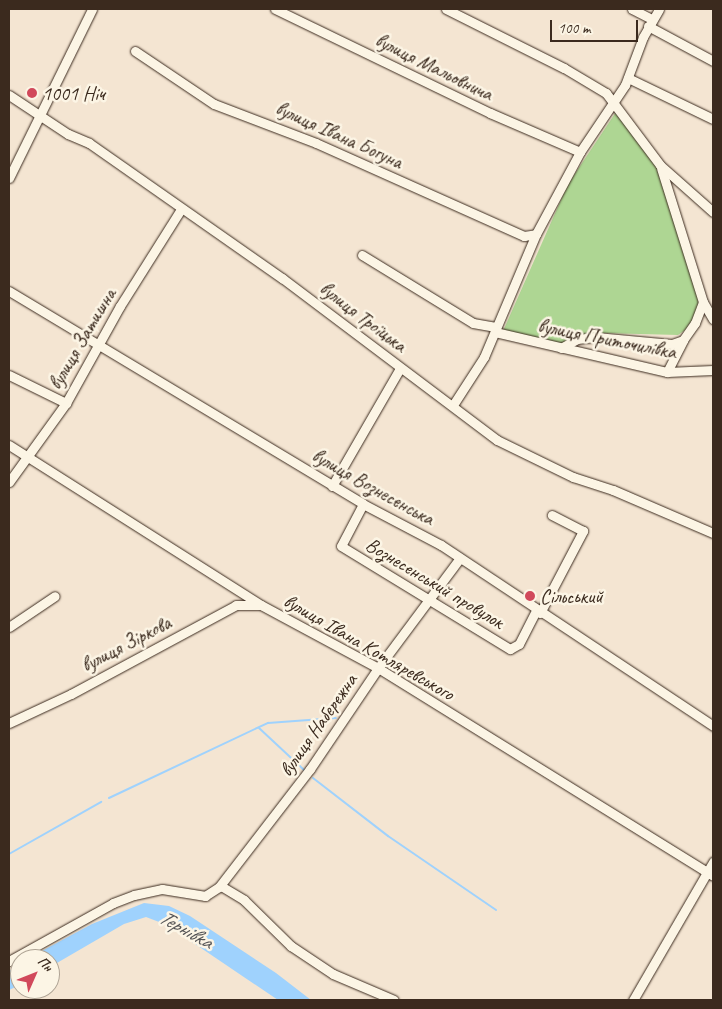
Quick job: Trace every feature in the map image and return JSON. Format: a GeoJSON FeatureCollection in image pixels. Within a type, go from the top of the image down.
{"type":"FeatureCollection","features":[{"type":"Feature","properties":{"kind":"street"},"geometry":{"type":"LineString","coordinates":[[9,178],[92,9]]}},
{"type":"Feature","properties":{"kind":"street","name":"вулиця Мальовнича"},"geometry":{"type":"LineString","coordinates":[[275,9],[490,113],[580,152]]}},
{"type":"Feature","properties":{"kind":"street"},"geometry":{"type":"LineString","coordinates":[[446,9],[564,68],[614,101],[660,165],[713,212]]}},
{"type":"Feature","properties":{"kind":"street"},"geometry":{"type":"LineString","coordinates":[[632,9],[713,61]]}},
{"type":"Feature","properties":{"kind":"street"},"geometry":{"type":"LineString","coordinates":[[453,405],[484,357],[536,234],[580,152],[628,78],[650,22],[659,9]]}},
{"type":"Feature","properties":{"kind":"street","name":"вулиця Івана Богуна"},"geometry":{"type":"LineString","coordinates":[[135,51],[214,104],[308,140],[524,236],[536,234]]}},
{"type":"Feature","properties":{"kind":"street"},"geometry":{"type":"LineString","coordinates":[[628,78],[713,119]]}},
{"type":"Feature","properties":{"kind":"street","name":"вулиця Троїцька"},"geometry":{"type":"LineString","coordinates":[[9,95],[68,134],[89,143],[282,278],[400,368],[453,405],[491,436],[541,462],[713,533]]}},
{"type":"Feature","properties":{"kind":"street"},"geometry":{"type":"LineString","coordinates":[[660,165],[702,302],[713,319]]}},
{"type":"Feature","properties":{"kind":"street","name":"вулиця Затишна"},"geometry":{"type":"LineString","coordinates":[[9,482],[29,458],[66,403],[181,209]]}},
{"type":"Feature","properties":{"kind":"street","name":"вулиця Приточилівка"},"geometry":{"type":"LineString","coordinates":[[362,255],[473,323],[561,348],[667,372],[713,370]]}},
{"type":"Feature","properties":{"kind":"street","name":"вулиця Вознесенська"},"geometry":{"type":"LineString","coordinates":[[9,291],[332,486],[429,538],[538,612],[713,726]]}},
{"type":"Feature","properties":{"kind":"street"},"geometry":{"type":"LineString","coordinates":[[667,372],[683,340],[695,323],[702,302]]}},
{"type":"Feature","properties":{"kind":"street"},"geometry":{"type":"LineString","coordinates":[[561,348],[577,339],[596,337],[658,344],[683,340]]}},
{"type":"Feature","properties":{"kind":"street"},"geometry":{"type":"LineString","coordinates":[[332,486],[400,368]]}},
{"type":"Feature","properties":{"kind":"street"},"geometry":{"type":"LineString","coordinates":[[9,375],[66,403]]}},
{"type":"Feature","properties":{"kind":"street","name":"вулиця Івана Котляревського"},"geometry":{"type":"LineString","coordinates":[[9,445],[261,605],[378,668],[710,874]]}},
{"type":"Feature","properties":{"kind":"street","name":"Вознесенський провулок"},"geometry":{"type":"LineString","coordinates":[[363,504],[341,546],[431,598],[510,649],[519,644],[583,531],[552,515]]}},
{"type":"Feature","properties":{"kind":"street","name":"вулиця Набережна"},"geometry":{"type":"LineString","coordinates":[[221,886],[310,769],[378,668],[460,558]]}},
{"type":"Feature","properties":{"kind":"street"},"geometry":{"type":"LineString","coordinates":[[236,605],[241,592]]}},
{"type":"Feature","properties":{"kind":"street"},"geometry":{"type":"LineString","coordinates":[[9,627],[55,596]]}},
{"type":"Feature","properties":{"kind":"street","name":"вулиця Зіркова"},"geometry":{"type":"LineString","coordinates":[[9,723],[71,694],[236,605],[261,605]]}},
{"type":"Feature","properties":{"kind":"street"},"geometry":{"type":"LineString","coordinates":[[634,1000],[710,874],[713,862]]}},
{"type":"Feature","properties":{"kind":"street"},"geometry":{"type":"LineString","coordinates":[[9,961],[113,903],[134,895],[162,889],[205,896],[221,886],[244,900],[291,946],[333,974],[394,1000]]}},
{"type":"Feature","properties":{"kind":"green space"},"geometry":{"type":"Polygon","coordinates":[[[616,112],[662,166],[693,270],[700,307],[688,328],[678,335],[601,333],[582,335],[561,344],[503,331],[568,184],[616,112]]]}},
{"type":"Feature","properties":{"kind":"water","name":"Тернівка"},"geometry":{"type":"Polygon","coordinates":[[[144,903],[169,906],[190,916],[276,973],[311,1000],[278,1000],[167,925],[146,917],[124,924],[60,961],[60,949],[46,949],[92,924],[144,903]]]}},
{"type":"Feature","properties":{"kind":"water"},"geometry":{"type":"Polygon","coordinates":[[[10,970],[9,990],[9,971],[10,970]]]}},
{"type":"Feature","properties":{"kind":"waterway"},"geometry":{"type":"LineString","coordinates":[[109,798],[268,723],[336,718]]}},
{"type":"Feature","properties":{"kind":"waterway"},"geometry":{"type":"LineString","coordinates":[[259,728],[304,770]]}},
{"type":"Feature","properties":{"kind":"waterway"},"geometry":{"type":"LineString","coordinates":[[313,778],[388,836],[496,910]]}},
{"type":"Feature","properties":{"kind":"waterway"},"geometry":{"type":"LineString","coordinates":[[9,854],[101,802]]}},
{"type":"Feature","properties":{"kind":"place","name":"1001 Ніч"},"geometry":{"type":"Point","coordinates":[32,93]}},
{"type":"Feature","properties":{"kind":"place","name":"Сільський"},"geometry":{"type":"Point","coordinates":[530,596]}}]}
